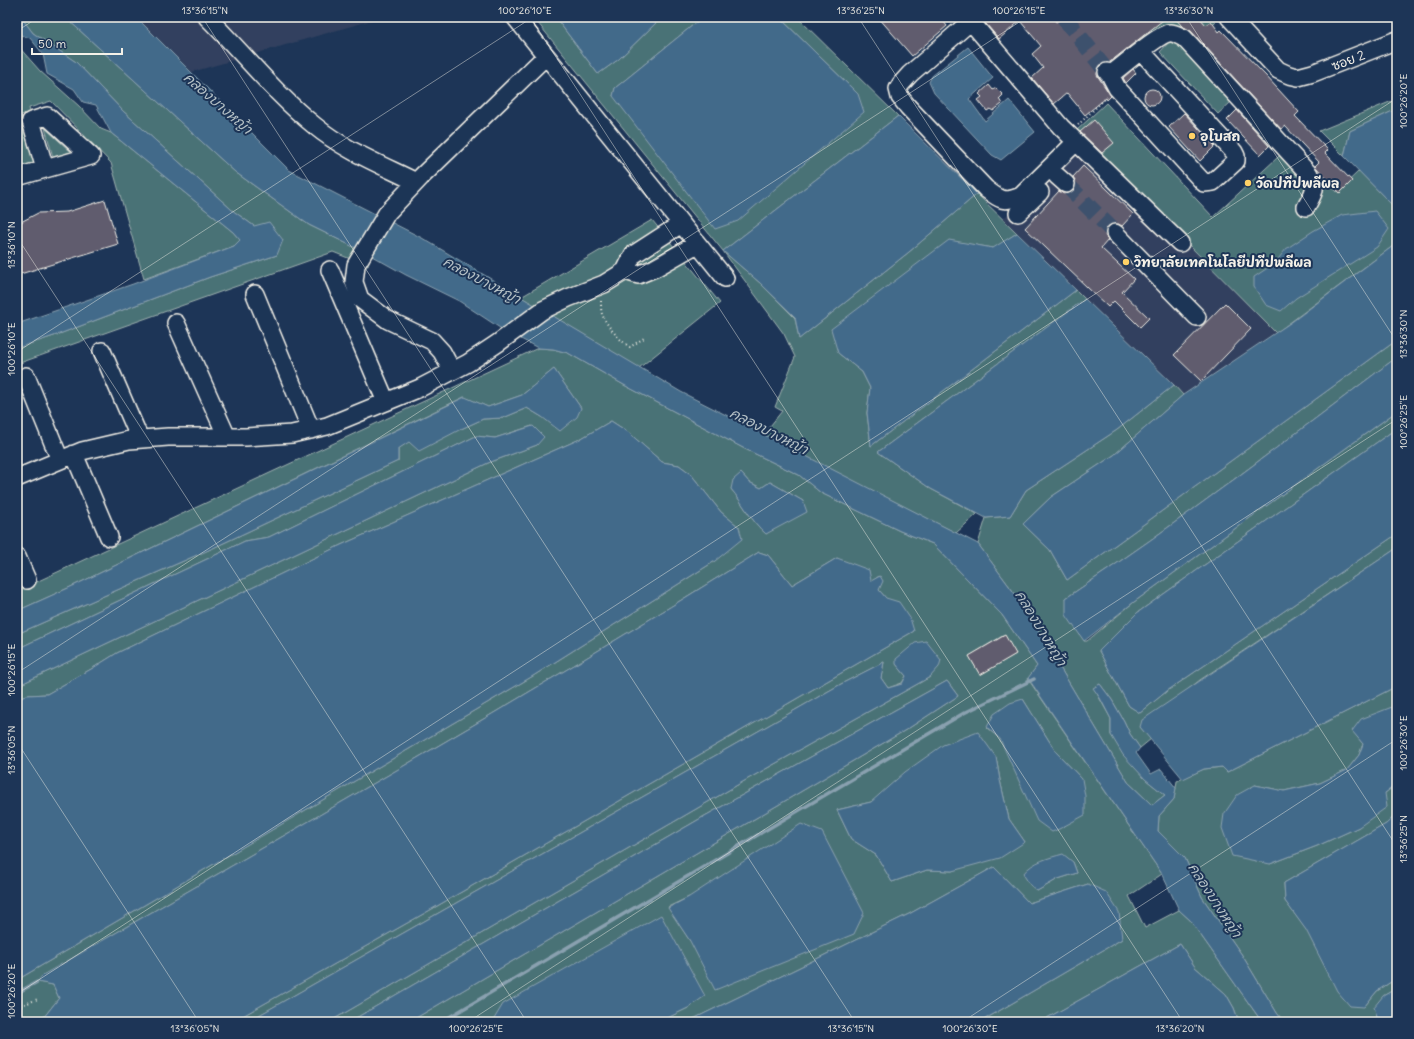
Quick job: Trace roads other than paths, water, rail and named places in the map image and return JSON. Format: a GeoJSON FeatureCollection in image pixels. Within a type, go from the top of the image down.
{"type":"FeatureCollection","features":[{"type":"Feature","properties":{"kind":"street"},"geometry":{"type":"LineString","coordinates":[[207,17],[271,86],[315,126],[348,148],[416,182]]}},
{"type":"Feature","properties":{"kind":"street"},"geometry":{"type":"LineString","coordinates":[[515,17],[680,224],[725,278]]}},
{"type":"Feature","properties":{"kind":"street","name":"ซอย 2"},"geometry":{"type":"LineString","coordinates":[[1229,17],[1278,70],[1289,76],[1298,77],[1313,73],[1397,40]]}},
{"type":"Feature","properties":{"kind":"street"},"geometry":{"type":"LineString","coordinates":[[1075,142],[1021,196],[1012,200],[998,199],[986,190],[908,107],[900,97],[898,89],[910,74],[969,19],[1075,142],[1180,244]]}},
{"type":"Feature","properties":{"kind":"street"},"geometry":{"type":"LineString","coordinates":[[1141,51],[1234,152],[1236,161],[1213,182],[1204,183],[1111,78],[1141,51],[1159,37],[1169,33],[1176,34],[1184,38],[1309,174],[1314,183],[1314,191],[1306,207]]}},
{"type":"Feature","properties":{"kind":"street"},"geometry":{"type":"LineString","coordinates":[[452,371],[442,352],[432,341],[388,320],[360,299],[354,282],[356,265],[386,214],[416,182],[546,56]]}},
{"type":"Feature","properties":{"kind":"street"},"geometry":{"type":"LineString","coordinates":[[1018,213],[1061,180],[1075,142]]}},
{"type":"Feature","properties":{"kind":"street"},"geometry":{"type":"LineString","coordinates":[[17,177],[45,169]]}},
{"type":"Feature","properties":{"kind":"street"},"geometry":{"type":"LineString","coordinates":[[17,478],[82,451],[130,440],[292,434],[327,426],[420,388],[468,363],[543,310],[593,289],[625,271],[633,255],[680,224]]}},
{"type":"Feature","properties":{"kind":"street"},"geometry":{"type":"LineString","coordinates":[[1115,233],[1197,317]]}},
{"type":"Feature","properties":{"kind":"street"},"geometry":{"type":"LineString","coordinates":[[625,271],[638,275],[655,268],[697,244]]}},
{"type":"Feature","properties":{"kind":"street"},"geometry":{"type":"LineString","coordinates":[[330,270],[386,402]]}},
{"type":"Feature","properties":{"kind":"street"},"geometry":{"type":"LineString","coordinates":[[254,294],[311,430]]}},
{"type":"Feature","properties":{"kind":"street"},"geometry":{"type":"LineString","coordinates":[[176,323],[227,437]]}},
{"type":"Feature","properties":{"kind":"street"},"geometry":{"type":"LineString","coordinates":[[102,351],[140,439]]}},
{"type":"Feature","properties":{"kind":"street"},"geometry":{"type":"LineString","coordinates":[[26,376],[109,537]]}},
{"type":"Feature","properties":{"kind":"street"},"geometry":{"type":"LineString","coordinates":[[17,557],[26,580]]}},
{"type":"Feature","properties":{"kind":"water"},"geometry":{"type":"Polygon","coordinates":[[[17,17],[21,17],[33,33],[76,62],[123,111],[232,210],[254,226],[269,222],[283,240],[277,255],[210,277],[54,336],[17,348],[17,324],[133,284],[234,246],[240,240],[233,232],[111,133],[96,105],[83,102],[74,89],[47,74],[43,54],[30,38],[17,34],[17,17]]]}},
{"type":"Feature","properties":{"kind":"water","name":"คลองบางหญ้า"},"geometry":{"type":"Polygon","coordinates":[[[65,17],[136,17],[289,170],[422,238],[681,392],[978,544],[1021,602],[1128,782],[1152,805],[1165,795],[1145,779],[1123,755],[1111,735],[1111,719],[1093,688],[1100,684],[1112,700],[1130,734],[1140,748],[1136,753],[1151,774],[1161,769],[1176,788],[1174,799],[1159,816],[1158,831],[1185,858],[1202,897],[1242,955],[1284,1022],[1262,1022],[1190,920],[1179,910],[1162,874],[1028,678],[1037,666],[1002,615],[933,544],[900,531],[821,493],[799,475],[745,449],[624,385],[568,353],[553,349],[538,348],[500,328],[459,301],[309,225],[235,172],[65,17]]]}},
{"type":"Feature","properties":{"kind":"water"},"geometry":{"type":"Polygon","coordinates":[[[555,17],[662,17],[619,59],[598,74],[555,17]]]}},
{"type":"Feature","properties":{"kind":"water"},"geometry":{"type":"Polygon","coordinates":[[[703,17],[779,17],[858,94],[864,112],[738,221],[715,229],[613,96],[615,88],[703,17]]]}},
{"type":"Feature","properties":{"kind":"water"},"geometry":{"type":"Polygon","coordinates":[[[968,47],[993,78],[969,99],[985,121],[1009,100],[1035,132],[1001,160],[992,155],[934,93],[929,82],[932,76],[968,47]]]}},
{"type":"Feature","properties":{"kind":"water"},"geometry":{"type":"Polygon","coordinates":[[[1397,109],[1397,210],[1344,156],[1350,131],[1397,109]]]}},
{"type":"Feature","properties":{"kind":"water"},"geometry":{"type":"Polygon","coordinates":[[[898,116],[977,194],[909,252],[799,339],[795,317],[760,283],[723,251],[898,116]]]}},
{"type":"Feature","properties":{"kind":"water"},"geometry":{"type":"Polygon","coordinates":[[[1375,211],[1389,229],[1377,247],[1296,298],[1281,311],[1266,305],[1254,287],[1254,277],[1275,263],[1286,249],[1313,231],[1342,215],[1375,211]]]}},
{"type":"Feature","properties":{"kind":"water"},"geometry":{"type":"Polygon","coordinates":[[[1017,233],[1076,290],[871,446],[867,413],[870,388],[862,372],[838,353],[831,329],[949,240],[993,248],[1017,233]]]}},
{"type":"Feature","properties":{"kind":"water"},"geometry":{"type":"Polygon","coordinates":[[[1397,243],[1397,340],[1067,580],[1050,550],[1023,524],[1051,497],[1114,455],[1183,395],[1293,321],[1397,243]]]}},
{"type":"Feature","properties":{"kind":"water"},"geometry":{"type":"Polygon","coordinates":[[[1085,299],[1174,385],[1117,430],[1026,490],[1010,516],[986,518],[931,489],[878,452],[1085,299]]]}},
{"type":"Feature","properties":{"kind":"water"},"geometry":{"type":"Polygon","coordinates":[[[1397,357],[1397,411],[1134,602],[1084,641],[1066,615],[1066,598],[1192,510],[1397,357]]]}},
{"type":"Feature","properties":{"kind":"water"},"geometry":{"type":"Polygon","coordinates":[[[554,369],[581,408],[577,417],[560,431],[527,408],[503,418],[483,419],[419,451],[409,442],[398,449],[398,461],[213,548],[17,634],[17,611],[75,585],[465,397],[488,407],[522,395],[554,369]]]}},
{"type":"Feature","properties":{"kind":"water"},"geometry":{"type":"Polygon","coordinates":[[[611,421],[628,432],[662,462],[679,465],[690,473],[721,512],[739,527],[742,539],[715,561],[533,676],[17,980],[17,700],[27,695],[47,694],[117,653],[341,545],[580,439],[611,421]]]}},
{"type":"Feature","properties":{"kind":"water"},"geometry":{"type":"Polygon","coordinates":[[[533,426],[544,437],[537,445],[488,463],[17,686],[17,649],[245,541],[269,537],[476,436],[495,438],[533,426]]]}},
{"type":"Feature","properties":{"kind":"water"},"geometry":{"type":"Polygon","coordinates":[[[1397,428],[1397,534],[1167,691],[1140,713],[1129,706],[1099,651],[1137,613],[1397,428]]]}},
{"type":"Feature","properties":{"kind":"water"},"geometry":{"type":"Polygon","coordinates":[[[741,473],[749,482],[761,488],[770,482],[803,501],[807,512],[766,534],[731,489],[733,480],[741,473]]]}},
{"type":"Feature","properties":{"kind":"water"},"geometry":{"type":"Polygon","coordinates":[[[1397,548],[1397,686],[1227,772],[1222,767],[1204,769],[1183,779],[1140,727],[1142,720],[1397,548]]]}},
{"type":"Feature","properties":{"kind":"water"},"geometry":{"type":"Polygon","coordinates":[[[759,552],[768,555],[792,585],[837,558],[869,570],[871,581],[880,576],[883,581],[879,590],[886,598],[899,602],[910,618],[914,631],[425,913],[232,1022],[40,1022],[59,998],[53,985],[37,982],[43,975],[582,661],[759,552]]]}},
{"type":"Feature","properties":{"kind":"water"},"geometry":{"type":"Polygon","coordinates":[[[926,641],[941,660],[939,667],[930,677],[746,780],[329,1022],[247,1022],[841,684],[884,662],[881,678],[888,688],[902,684],[906,676],[896,664],[896,659],[915,643],[926,641]]]}},
{"type":"Feature","properties":{"kind":"water"},"geometry":{"type":"Polygon","coordinates":[[[947,681],[958,696],[909,728],[409,1022],[349,1022],[703,817],[947,681]]]}},
{"type":"Feature","properties":{"kind":"water"},"geometry":{"type":"Polygon","coordinates":[[[1023,699],[1056,752],[1082,779],[1085,796],[1085,815],[1052,832],[1037,821],[1000,739],[987,727],[994,714],[1010,703],[1023,699]]]}},
{"type":"Feature","properties":{"kind":"water"},"geometry":{"type":"Polygon","coordinates":[[[1392,707],[1397,715],[1397,784],[1385,793],[1387,807],[1359,827],[1317,846],[1270,864],[1232,856],[1222,828],[1224,814],[1237,795],[1255,785],[1284,791],[1320,783],[1347,770],[1359,755],[1363,744],[1352,731],[1361,719],[1392,707]]]}},
{"type":"Feature","properties":{"kind":"water"},"geometry":{"type":"Polygon","coordinates":[[[978,732],[996,757],[1009,819],[1025,842],[1000,858],[952,871],[927,870],[892,882],[876,855],[851,839],[837,810],[871,802],[905,772],[943,745],[978,732]]]}},
{"type":"Feature","properties":{"kind":"water"},"geometry":{"type":"Polygon","coordinates":[[[1397,814],[1397,978],[1377,991],[1364,1007],[1350,1006],[1337,991],[1306,930],[1285,901],[1284,883],[1386,824],[1397,814]]]}},
{"type":"Feature","properties":{"kind":"water"},"geometry":{"type":"Polygon","coordinates":[[[801,824],[822,832],[864,913],[854,934],[715,990],[690,941],[668,908],[689,897],[801,824]]]}},
{"type":"Feature","properties":{"kind":"water"},"geometry":{"type":"Polygon","coordinates":[[[1063,854],[1073,862],[1077,873],[1058,879],[1037,891],[1030,885],[1023,874],[1027,870],[1036,863],[1063,854]]]}},
{"type":"Feature","properties":{"kind":"water"},"geometry":{"type":"Polygon","coordinates":[[[994,867],[1029,903],[1088,884],[1106,892],[1119,912],[1122,939],[980,1022],[687,1022],[909,914],[994,867]]]}},
{"type":"Feature","properties":{"kind":"water"},"geometry":{"type":"Polygon","coordinates":[[[661,915],[705,996],[688,1008],[659,1022],[495,1022],[494,1019],[503,1004],[661,915]]]}},
{"type":"Feature","properties":{"kind":"water"},"geometry":{"type":"Polygon","coordinates":[[[1180,944],[1195,967],[1226,994],[1234,1008],[1239,1022],[1040,1022],[1180,944]]]}},
{"type":"Feature","properties":{"kind":"water"},"geometry":{"type":"Polygon","coordinates":[[[1397,988],[1397,1022],[1379,1022],[1374,1007],[1383,996],[1397,988]]]}},
{"type":"Feature","properties":{"kind":"waterway"},"geometry":{"type":"LineString","coordinates":[[441,1022],[964,713],[1034,679]]}},
{"type":"Feature","properties":{"kind":"waterway"},"geometry":{"type":"LineString","coordinates":[[17,993],[37,982]]}},
{"type":"Feature","properties":{"kind":"tunnel"},"geometry":{"type":"LineString","coordinates":[[1064,17],[1107,72]]}},
{"type":"Feature","properties":{"kind":"tunnel"},"geometry":{"type":"LineString","coordinates":[[1066,184],[1115,233]]}},
{"type":"Feature","properties":{"kind":"place","name":"อุโบสถ"},"geometry":{"type":"Point","coordinates":[1192,136]}},
{"type":"Feature","properties":{"kind":"place","name":"วัดปทีปพลีผล"},"geometry":{"type":"Point","coordinates":[1248,183]}},
{"type":"Feature","properties":{"kind":"place","name":"วิทยาลัยเทคโนโลยีปทีปพลีผล"},"geometry":{"type":"Point","coordinates":[1126,262]}}]}
